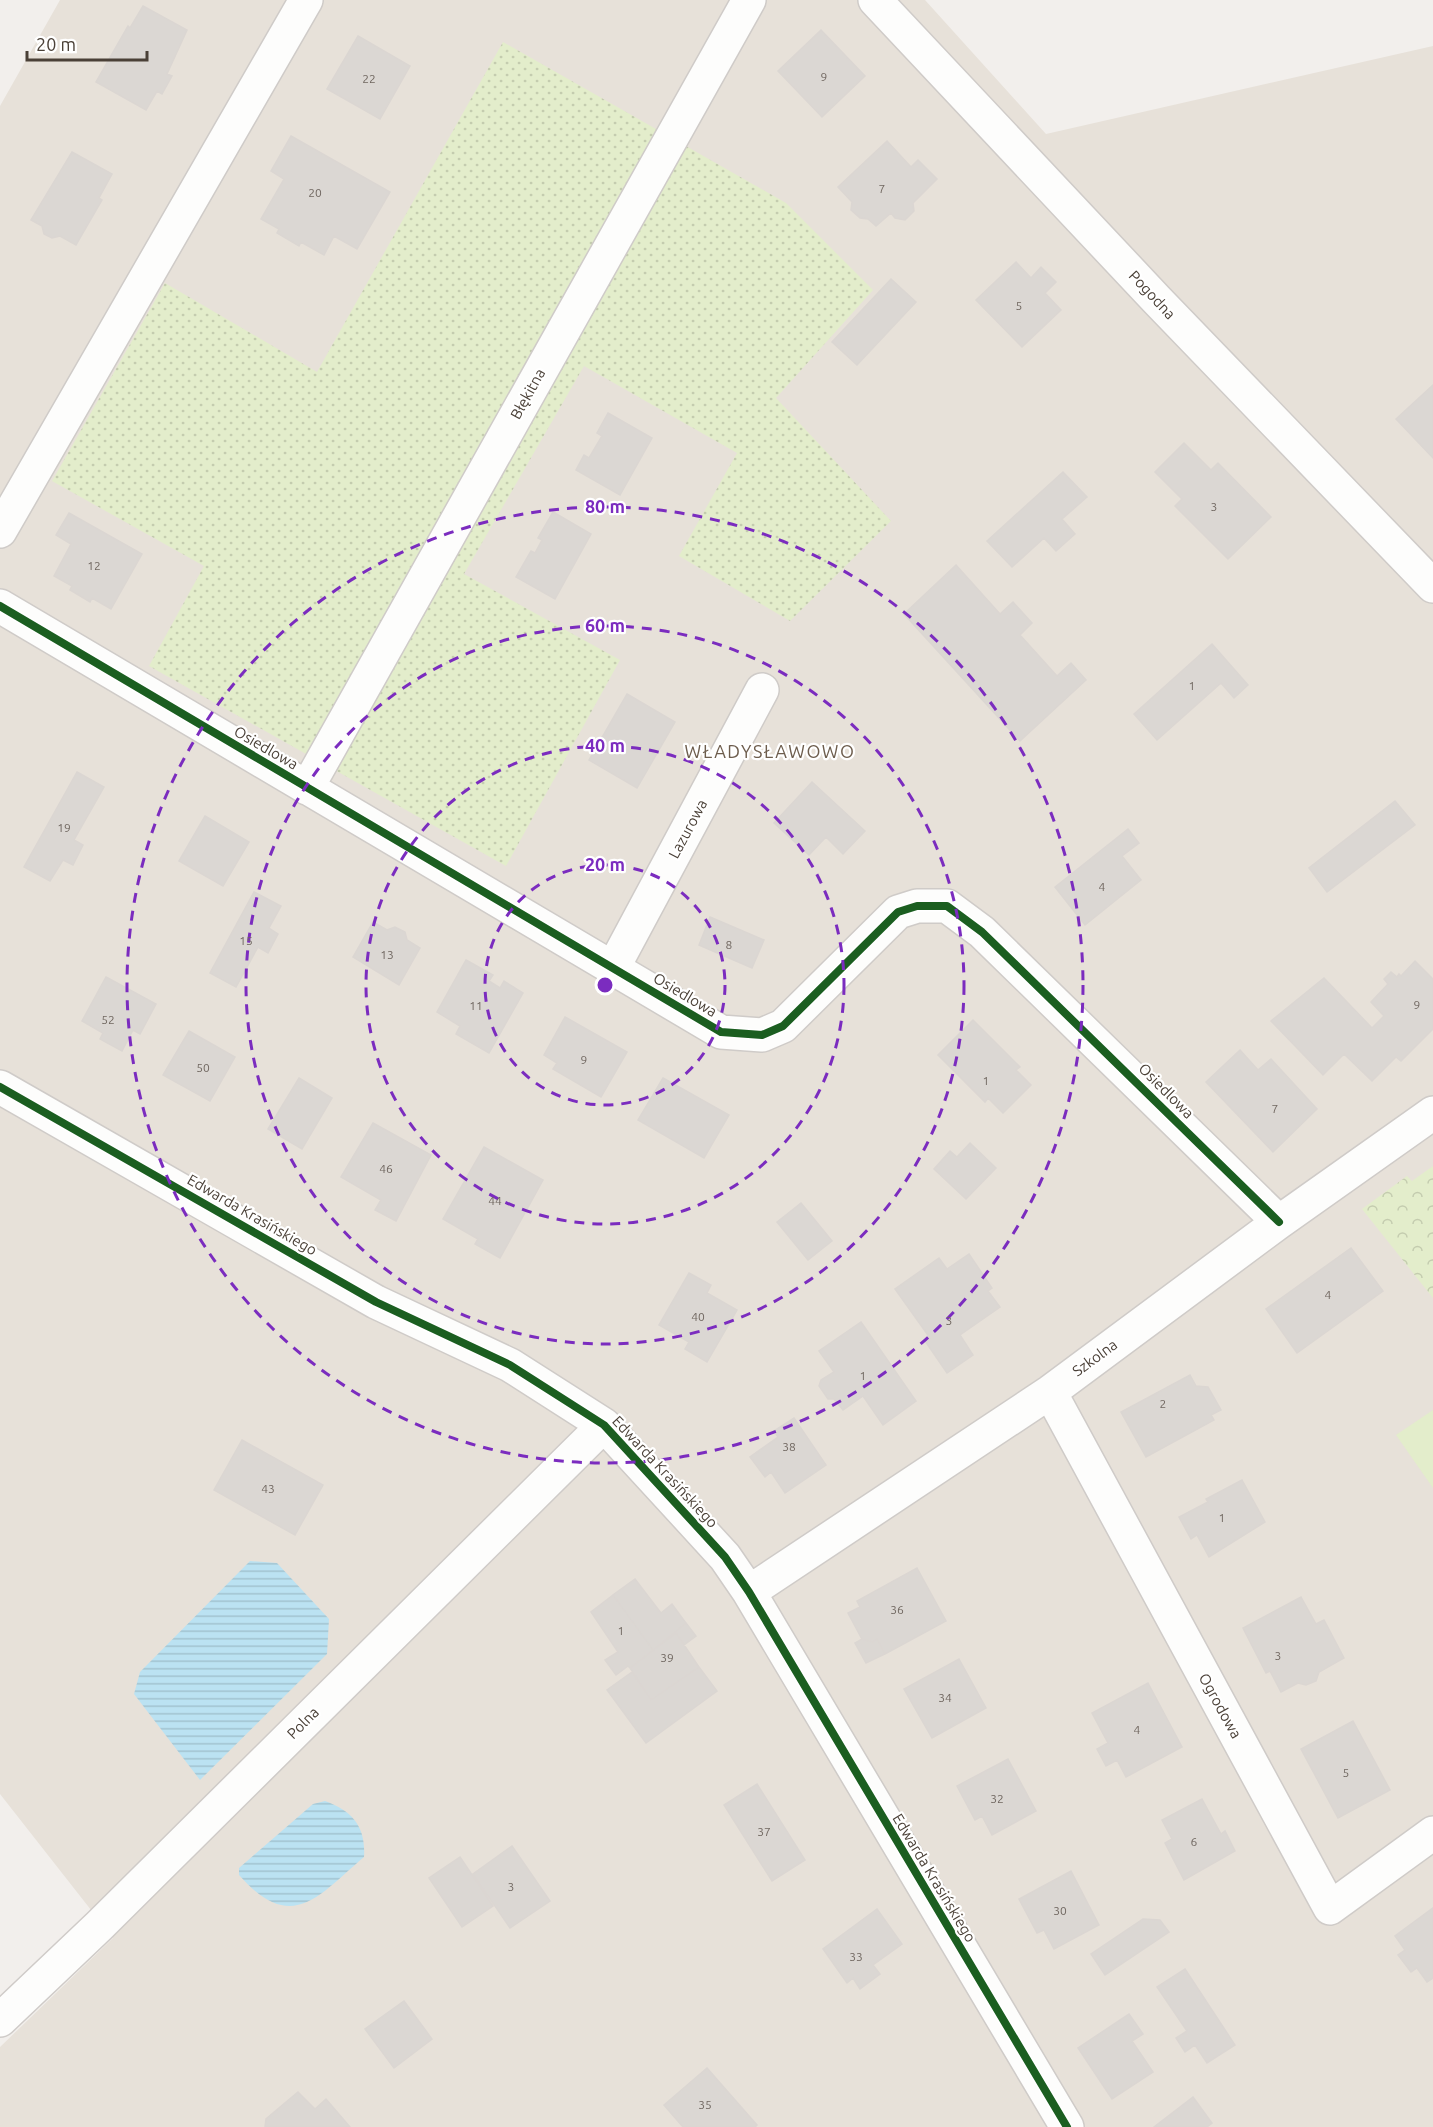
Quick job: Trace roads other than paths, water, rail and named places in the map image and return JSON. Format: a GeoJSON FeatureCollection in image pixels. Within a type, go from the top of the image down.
{"type":"FeatureCollection","features":[{"type":"Feature","properties":{"kind":"street"},"geometry":{"type":"LineString","coordinates":[[0,531],[306,0]]}},
{"type":"Feature","properties":{"kind":"street","name":"Błękitna"},"geometry":{"type":"LineString","coordinates":[[307,788],[749,0]]}},
{"type":"Feature","properties":{"kind":"street","name":"Pogodna"},"geometry":{"type":"LineString","coordinates":[[875,0],[1164,308],[1433,586]]}},
{"type":"Feature","properties":{"kind":"street","name":"Osiedlowa"},"geometry":{"type":"LineString","coordinates":[[1,607],[721,1032],[762,1035],[783,1026],[898,912],[917,906],[946,906],[982,932],[1279,1222]]}},
{"type":"Feature","properties":{"kind":"street","name":"Lazurowa"},"geometry":{"type":"LineString","coordinates":[[613,968],[762,690]]}},
{"type":"Feature","properties":{"kind":"street","name":"Edwarda Krasińskiego"},"geometry":{"type":"LineString","coordinates":[[0,1087],[376,1302],[510,1365],[604,1425],[725,1557],[1067,2127]]}},
{"type":"Feature","properties":{"kind":"street","name":"Szkolna"},"geometry":{"type":"LineString","coordinates":[[748,1592],[1050,1392],[1279,1222],[1433,1113]]}},
{"type":"Feature","properties":{"kind":"street","name":"Ogrodowa"},"geometry":{"type":"LineString","coordinates":[[1050,1392],[1330,1908],[1433,1833]]}},
{"type":"Feature","properties":{"kind":"street","name":"Polna"},"geometry":{"type":"LineString","coordinates":[[0,2020],[107,1918],[604,1425]]}},
{"type":"Feature","properties":{"kind":"water"},"geometry":{"type":"Polygon","coordinates":[[[250,1561],[277,1563],[329,1619],[327,1654],[200,1780],[134,1694],[140,1672],[250,1561]]]}},
{"type":"Feature","properties":{"kind":"water"},"geometry":{"type":"Polygon","coordinates":[[[325,1801],[350,1815],[360,1828],[364,1857],[318,1896],[304,1903],[290,1906],[274,1903],[258,1893],[239,1875],[239,1868],[313,1804],[325,1801]]]}},
{"type":"Feature","properties":{"kind":"district","name":"WŁADYSŁAWOWO"},"geometry":{"type":"Point","coordinates":[770,752]}}]}
